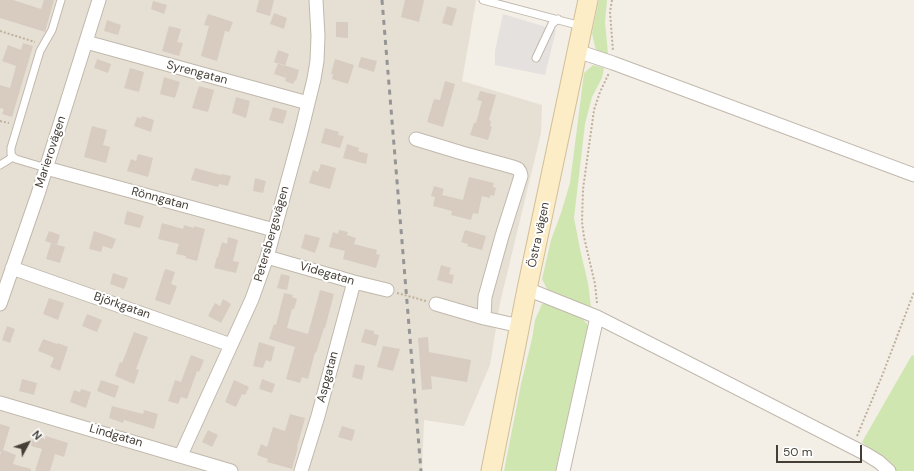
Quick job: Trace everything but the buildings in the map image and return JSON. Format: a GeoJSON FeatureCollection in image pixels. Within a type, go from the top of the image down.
{"type":"FeatureCollection","features":[{"type":"Feature","properties":{"kind":"street","name":"Marierovägen"},"geometry":{"type":"LineString","coordinates":[[0,304],[46,168],[99,0]]}},
{"type":"Feature","properties":{"kind":"street","name":"Petersbergsvägen"},"geometry":{"type":"LineString","coordinates":[[181,456],[252,299],[267,257],[314,79],[317,61],[318,36],[316,0]]}},
{"type":"Feature","properties":{"kind":"street","name":"Östra vägen"},"geometry":{"type":"LineString","coordinates":[[491,471],[588,0]]}},
{"type":"Feature","properties":{"kind":"street","name":"Syrengatan"},"geometry":{"type":"LineString","coordinates":[[86,42],[308,103]]}},
{"type":"Feature","properties":{"kind":"street"},"geometry":{"type":"LineString","coordinates":[[577,51],[914,175]]}},
{"type":"Feature","properties":{"kind":"street"},"geometry":{"type":"LineString","coordinates":[[416,139],[513,167],[518,169],[520,172],[485,297],[484,318]]}},
{"type":"Feature","properties":{"kind":"street","name":"Rönngatan"},"geometry":{"type":"LineString","coordinates":[[46,168],[274,230]]}},
{"type":"Feature","properties":{"kind":"street","name":"Videgatan"},"geometry":{"type":"LineString","coordinates":[[267,257],[390,291]]}},
{"type":"Feature","properties":{"kind":"street","name":"Björkgatan"},"geometry":{"type":"LineString","coordinates":[[12,268],[231,345]]}},
{"type":"Feature","properties":{"kind":"street","name":"Aspgatan"},"geometry":{"type":"LineString","coordinates":[[301,471],[318,416],[354,282]]}},
{"type":"Feature","properties":{"kind":"street"},"geometry":{"type":"LineString","coordinates":[[528,289],[597,317],[693,365],[853,447],[879,462],[889,471]]}},
{"type":"Feature","properties":{"kind":"street"},"geometry":{"type":"LineString","coordinates":[[436,304],[484,318],[520,326]]}},
{"type":"Feature","properties":{"kind":"street"},"geometry":{"type":"LineString","coordinates":[[563,471],[597,317]]}},
{"type":"Feature","properties":{"kind":"street","name":"Lindgatan"},"geometry":{"type":"LineString","coordinates":[[4,404],[181,456],[209,468],[231,471]]}},
{"type":"Feature","properties":{"kind":"lane"},"geometry":{"type":"LineString","coordinates":[[13,158],[11,148],[40,51],[52,30],[61,0]]}},
{"type":"Feature","properties":{"kind":"lane"},"geometry":{"type":"LineString","coordinates":[[483,0],[583,26]]}},
{"type":"Feature","properties":{"kind":"lane"},"geometry":{"type":"LineString","coordinates":[[536,58],[552,24],[558,19]]}},
{"type":"Feature","properties":{"kind":"lane"},"geometry":{"type":"LineString","coordinates":[[0,165],[13,158],[46,168]]}},
{"type":"Feature","properties":{"kind":"path"},"geometry":{"type":"LineString","coordinates":[[597,317],[595,284],[582,222],[583,189],[594,110],[612,63],[613,48],[610,12],[612,0]]}},
{"type":"Feature","properties":{"kind":"path"},"geometry":{"type":"LineString","coordinates":[[0,31],[44,45]]}},
{"type":"Feature","properties":{"kind":"path"},"geometry":{"type":"LineString","coordinates":[[390,291],[418,299]]}},
{"type":"Feature","properties":{"kind":"path"},"geometry":{"type":"LineString","coordinates":[[853,447],[914,292]]}},
{"type":"Feature","properties":{"kind":"shaded area"},"geometry":{"type":"Polygon","coordinates":[[[0,0],[476,0],[462,81],[542,105],[541,133],[500,303],[490,365],[464,426],[424,420],[422,471],[0,471],[0,0]]]}},
{"type":"Feature","properties":{"kind":"shaded area"},"geometry":{"type":"Polygon","coordinates":[[[503,14],[556,30],[545,75],[495,65],[495,51],[503,14]]]}},
{"type":"Feature","properties":{"kind":"green space"},"geometry":{"type":"Polygon","coordinates":[[[599,0],[607,0],[605,22],[608,54],[606,57],[599,55],[595,47],[592,33],[599,0]]]}},
{"type":"Feature","properties":{"kind":"green space"},"geometry":{"type":"Polygon","coordinates":[[[593,65],[604,68],[602,78],[592,97],[585,124],[574,218],[588,283],[591,307],[580,304],[547,289],[542,279],[551,240],[570,183],[584,73],[593,65]]]}},
{"type":"Feature","properties":{"kind":"green space"},"geometry":{"type":"Polygon","coordinates":[[[557,303],[580,316],[588,325],[574,401],[560,449],[556,471],[504,471],[535,320],[542,304],[557,303]]]}},
{"type":"Feature","properties":{"kind":"green space"},"geometry":{"type":"Polygon","coordinates":[[[912,355],[914,356],[914,471],[895,471],[862,442],[912,355]]]}},
{"type":"Feature","properties":{"kind":"railway"},"geometry":{"type":"LineString","coordinates":[[382,0],[421,471]]}}]}
